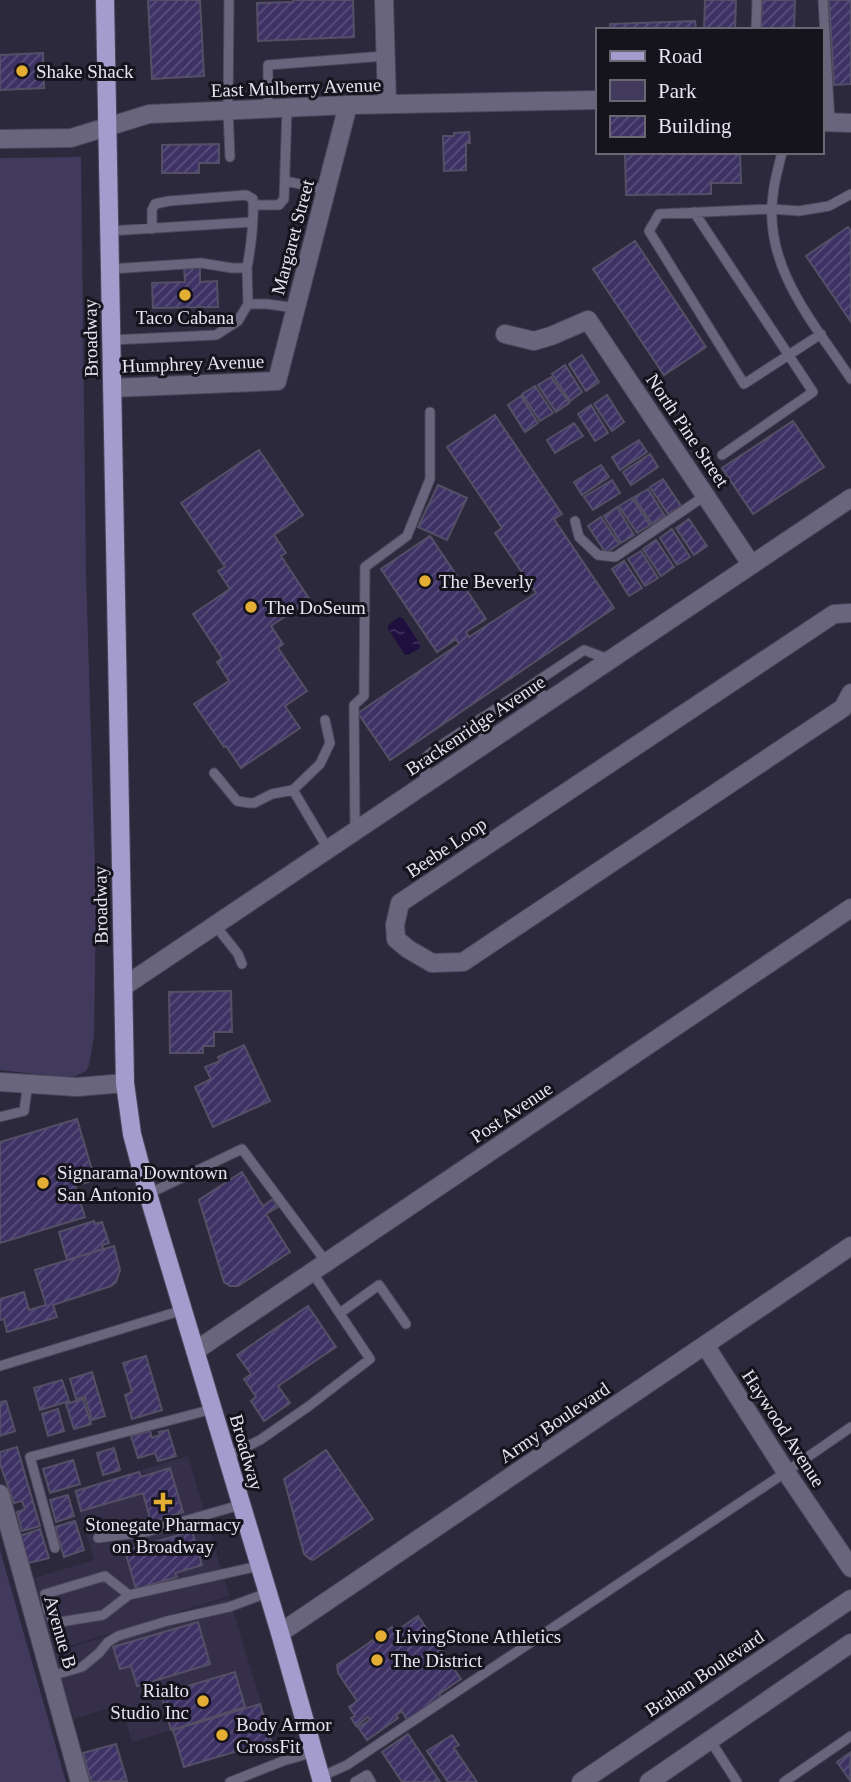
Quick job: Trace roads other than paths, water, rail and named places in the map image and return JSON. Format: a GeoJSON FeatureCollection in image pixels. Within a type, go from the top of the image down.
{"type":"FeatureCollection","features":[{"type":"Feature","properties":{"kind":"main road","name":"Broadway"},"geometry":{"type":"LineString","coordinates":[[105,0],[125,1083],[132,1134],[148,1194],[280,1633],[321,1780]]}},
{"type":"Feature","properties":{"kind":"street"},"geometry":{"type":"LineString","coordinates":[[384,0],[387,104]]}},
{"type":"Feature","properties":{"kind":"street","name":"East Mulberry Avenue"},"geometry":{"type":"LineString","coordinates":[[0,139],[71,138],[149,114],[348,105],[596,100]]}},
{"type":"Feature","properties":{"kind":"street","name":"Margaret Street"},"geometry":{"type":"LineString","coordinates":[[277,381],[348,105]]}},
{"type":"Feature","properties":{"kind":"street"},"geometry":{"type":"LineString","coordinates":[[826,122],[851,123]]}},
{"type":"Feature","properties":{"kind":"street","name":"North Pine Street"},"geometry":{"type":"LineString","coordinates":[[505,334],[534,341],[588,320],[751,564]]}},
{"type":"Feature","properties":{"kind":"street","name":"Humphrey Avenue"},"geometry":{"type":"LineString","coordinates":[[112,388],[277,381]]}},
{"type":"Feature","properties":{"kind":"street","name":"Brackenridge Avenue"},"geometry":{"type":"LineString","coordinates":[[122,987],[851,498]]}},
{"type":"Feature","properties":{"kind":"street","name":"Beebe Loop"},"geometry":{"type":"LineString","coordinates":[[847,701],[463,962],[432,963],[396,939],[394,925],[400,903],[834,614],[851,613]]}},
{"type":"Feature","properties":{"kind":"street","name":"Post Avenue"},"geometry":{"type":"LineString","coordinates":[[195,1351],[851,908]]}},
{"type":"Feature","properties":{"kind":"street"},"geometry":{"type":"LineString","coordinates":[[0,1082],[77,1087],[125,1083]]}},
{"type":"Feature","properties":{"kind":"street","name":"Army Boulevard"},"geometry":{"type":"LineString","coordinates":[[280,1633],[851,1246]]}},
{"type":"Feature","properties":{"kind":"street","name":"Haywood Avenue"},"geometry":{"type":"LineString","coordinates":[[705,1345],[851,1568]]}},
{"type":"Feature","properties":{"kind":"street","name":"Avenue B"},"geometry":{"type":"LineString","coordinates":[[0,1494],[40,1611],[51,1676],[80,1782]]}},
{"type":"Feature","properties":{"kind":"street","name":"Brahan Boulevard"},"geometry":{"type":"LineString","coordinates":[[581,1782],[851,1599]]}},
{"type":"Feature","properties":{"kind":"street"},"geometry":{"type":"LineString","coordinates":[[649,1782],[851,1643]]}},
{"type":"Feature","properties":{"kind":"lane"},"geometry":{"type":"LineString","coordinates":[[229,0],[230,157]]}},
{"type":"Feature","properties":{"kind":"lane"},"geometry":{"type":"LineString","coordinates":[[756,28],[757,0]]}},
{"type":"Feature","properties":{"kind":"lane"},"geometry":{"type":"LineString","coordinates":[[823,0],[826,122]]}},
{"type":"Feature","properties":{"kind":"lane"},"geometry":{"type":"LineString","coordinates":[[268,109],[268,65],[385,56]]}},
{"type":"Feature","properties":{"kind":"lane"},"geometry":{"type":"LineString","coordinates":[[253,205],[279,205],[284,199],[287,108]]}},
{"type":"Feature","properties":{"kind":"lane"},"geometry":{"type":"LineString","coordinates":[[782,154],[772,196],[772,209],[774,239],[784,275],[851,379]]}},
{"type":"Feature","properties":{"kind":"lane"},"geometry":{"type":"LineString","coordinates":[[286,181],[326,190]]}},
{"type":"Feature","properties":{"kind":"lane"},"geometry":{"type":"LineString","coordinates":[[821,334],[744,384],[649,231],[659,214],[772,209],[799,211],[829,206],[851,194]]}},
{"type":"Feature","properties":{"kind":"lane"},"geometry":{"type":"LineString","coordinates":[[111,340],[216,335],[238,321],[248,304],[247,268],[252,241],[253,199],[246,195],[155,204],[152,211],[152,229]]}},
{"type":"Feature","properties":{"kind":"lane"},"geometry":{"type":"LineString","coordinates":[[694,212],[813,392],[722,455]]}},
{"type":"Feature","properties":{"kind":"lane"},"geometry":{"type":"LineString","coordinates":[[109,231],[252,222]]}},
{"type":"Feature","properties":{"kind":"lane"},"geometry":{"type":"LineString","coordinates":[[110,269],[201,263],[247,268]]}},
{"type":"Feature","properties":{"kind":"lane"},"geometry":{"type":"LineString","coordinates":[[248,304],[296,309]]}},
{"type":"Feature","properties":{"kind":"lane"},"geometry":{"type":"LineString","coordinates":[[355,831],[354,705],[364,696],[365,567],[407,536],[430,479],[429,412]]}},
{"type":"Feature","properties":{"kind":"lane"},"geometry":{"type":"LineString","coordinates":[[575,521],[579,537],[598,555],[615,557],[706,495]]}},
{"type":"Feature","properties":{"kind":"lane"},"geometry":{"type":"LineString","coordinates":[[424,785],[427,756],[480,719],[584,650],[610,660]]}},
{"type":"Feature","properties":{"kind":"lane"},"geometry":{"type":"LineString","coordinates":[[530,686],[550,700]]}},
{"type":"Feature","properties":{"kind":"lane"},"geometry":{"type":"LineString","coordinates":[[480,719],[484,744]]}},
{"type":"Feature","properties":{"kind":"lane"},"geometry":{"type":"LineString","coordinates":[[214,773],[237,801],[254,803],[272,794],[293,790],[320,764],[331,743],[325,720]]}},
{"type":"Feature","properties":{"kind":"lane"},"geometry":{"type":"LineString","coordinates":[[293,790],[328,849]]}},
{"type":"Feature","properties":{"kind":"lane"},"geometry":{"type":"LineString","coordinates":[[215,925],[238,954],[242,964]]}},
{"type":"Feature","properties":{"kind":"lane"},"geometry":{"type":"LineString","coordinates":[[0,1117],[24,1111],[28,1083]]}},
{"type":"Feature","properties":{"kind":"lane"},"geometry":{"type":"LineString","coordinates":[[148,1194],[242,1149],[319,1267],[340,1313],[370,1359],[260,1440],[226,1457]]}},
{"type":"Feature","properties":{"kind":"lane"},"geometry":{"type":"LineString","coordinates":[[340,1313],[379,1285],[406,1324]]}},
{"type":"Feature","properties":{"kind":"lane"},"geometry":{"type":"LineString","coordinates":[[0,1366],[183,1310]]}},
{"type":"Feature","properties":{"kind":"lane"},"geometry":{"type":"LineString","coordinates":[[55,1548],[30,1457],[212,1409]]}},
{"type":"Feature","properties":{"kind":"lane"},"geometry":{"type":"LineString","coordinates":[[321,1780],[851,1427]]}},
{"type":"Feature","properties":{"kind":"lane"},"geometry":{"type":"LineString","coordinates":[[98,1538],[146,1532],[240,1505]]}},
{"type":"Feature","properties":{"kind":"lane"},"geometry":{"type":"LineString","coordinates":[[130,1595],[105,1576],[46,1594],[40,1611],[54,1623],[103,1615],[130,1595],[259,1566]]}},
{"type":"Feature","properties":{"kind":"lane"},"geometry":{"type":"LineString","coordinates":[[51,1676],[82,1667],[118,1636],[229,1607],[267,1593]]}},
{"type":"Feature","properties":{"kind":"lane"},"geometry":{"type":"LineString","coordinates":[[784,1782],[851,1735]]}},
{"type":"Feature","properties":{"kind":"lane"},"geometry":{"type":"LineString","coordinates":[[710,1740],[737,1782]]}},
{"type":"Feature","properties":{"kind":"lane"},"geometry":{"type":"LineString","coordinates":[[230,1782],[283,1760],[314,1752]]}},
{"type":"Feature","properties":{"kind":"lane"},"geometry":{"type":"LineString","coordinates":[[355,1782],[367,1775],[371,1782]]}},
{"type":"Feature","properties":{"kind":"water"},"geometry":{"type":"Polygon","coordinates":[[[399,617],[403,618],[420,644],[420,648],[408,655],[405,655],[388,629],[388,625],[399,617]]]}},
{"type":"Feature","properties":{"kind":"place","name":"Shake Shack"},"geometry":{"type":"Point","coordinates":[22,71]}},
{"type":"Feature","properties":{"kind":"place","name":"Taco Cabana"},"geometry":{"type":"Point","coordinates":[185,295]}},
{"type":"Feature","properties":{"kind":"place","name":"The Beverly"},"geometry":{"type":"Point","coordinates":[425,581]}},
{"type":"Feature","properties":{"kind":"place","name":"The DoSeum"},"geometry":{"type":"Point","coordinates":[251,607]}},
{"type":"Feature","properties":{"kind":"place","name":"Signarama Downtown San Antonio"},"geometry":{"type":"Point","coordinates":[43,1183]}},
{"type":"Feature","properties":{"kind":"place","name":"Stonegate Pharmacy on Broadway"},"geometry":{"type":"Point","coordinates":[163,1502]}},
{"type":"Feature","properties":{"kind":"place","name":"LivingStone Athletics"},"geometry":{"type":"Point","coordinates":[381,1636]}},
{"type":"Feature","properties":{"kind":"place","name":"The District"},"geometry":{"type":"Point","coordinates":[377,1660]}},
{"type":"Feature","properties":{"kind":"place","name":"Rialto Studio Inc"},"geometry":{"type":"Point","coordinates":[203,1701]}},
{"type":"Feature","properties":{"kind":"place","name":"Body Armor CrossFit"},"geometry":{"type":"Point","coordinates":[222,1735]}}]}
